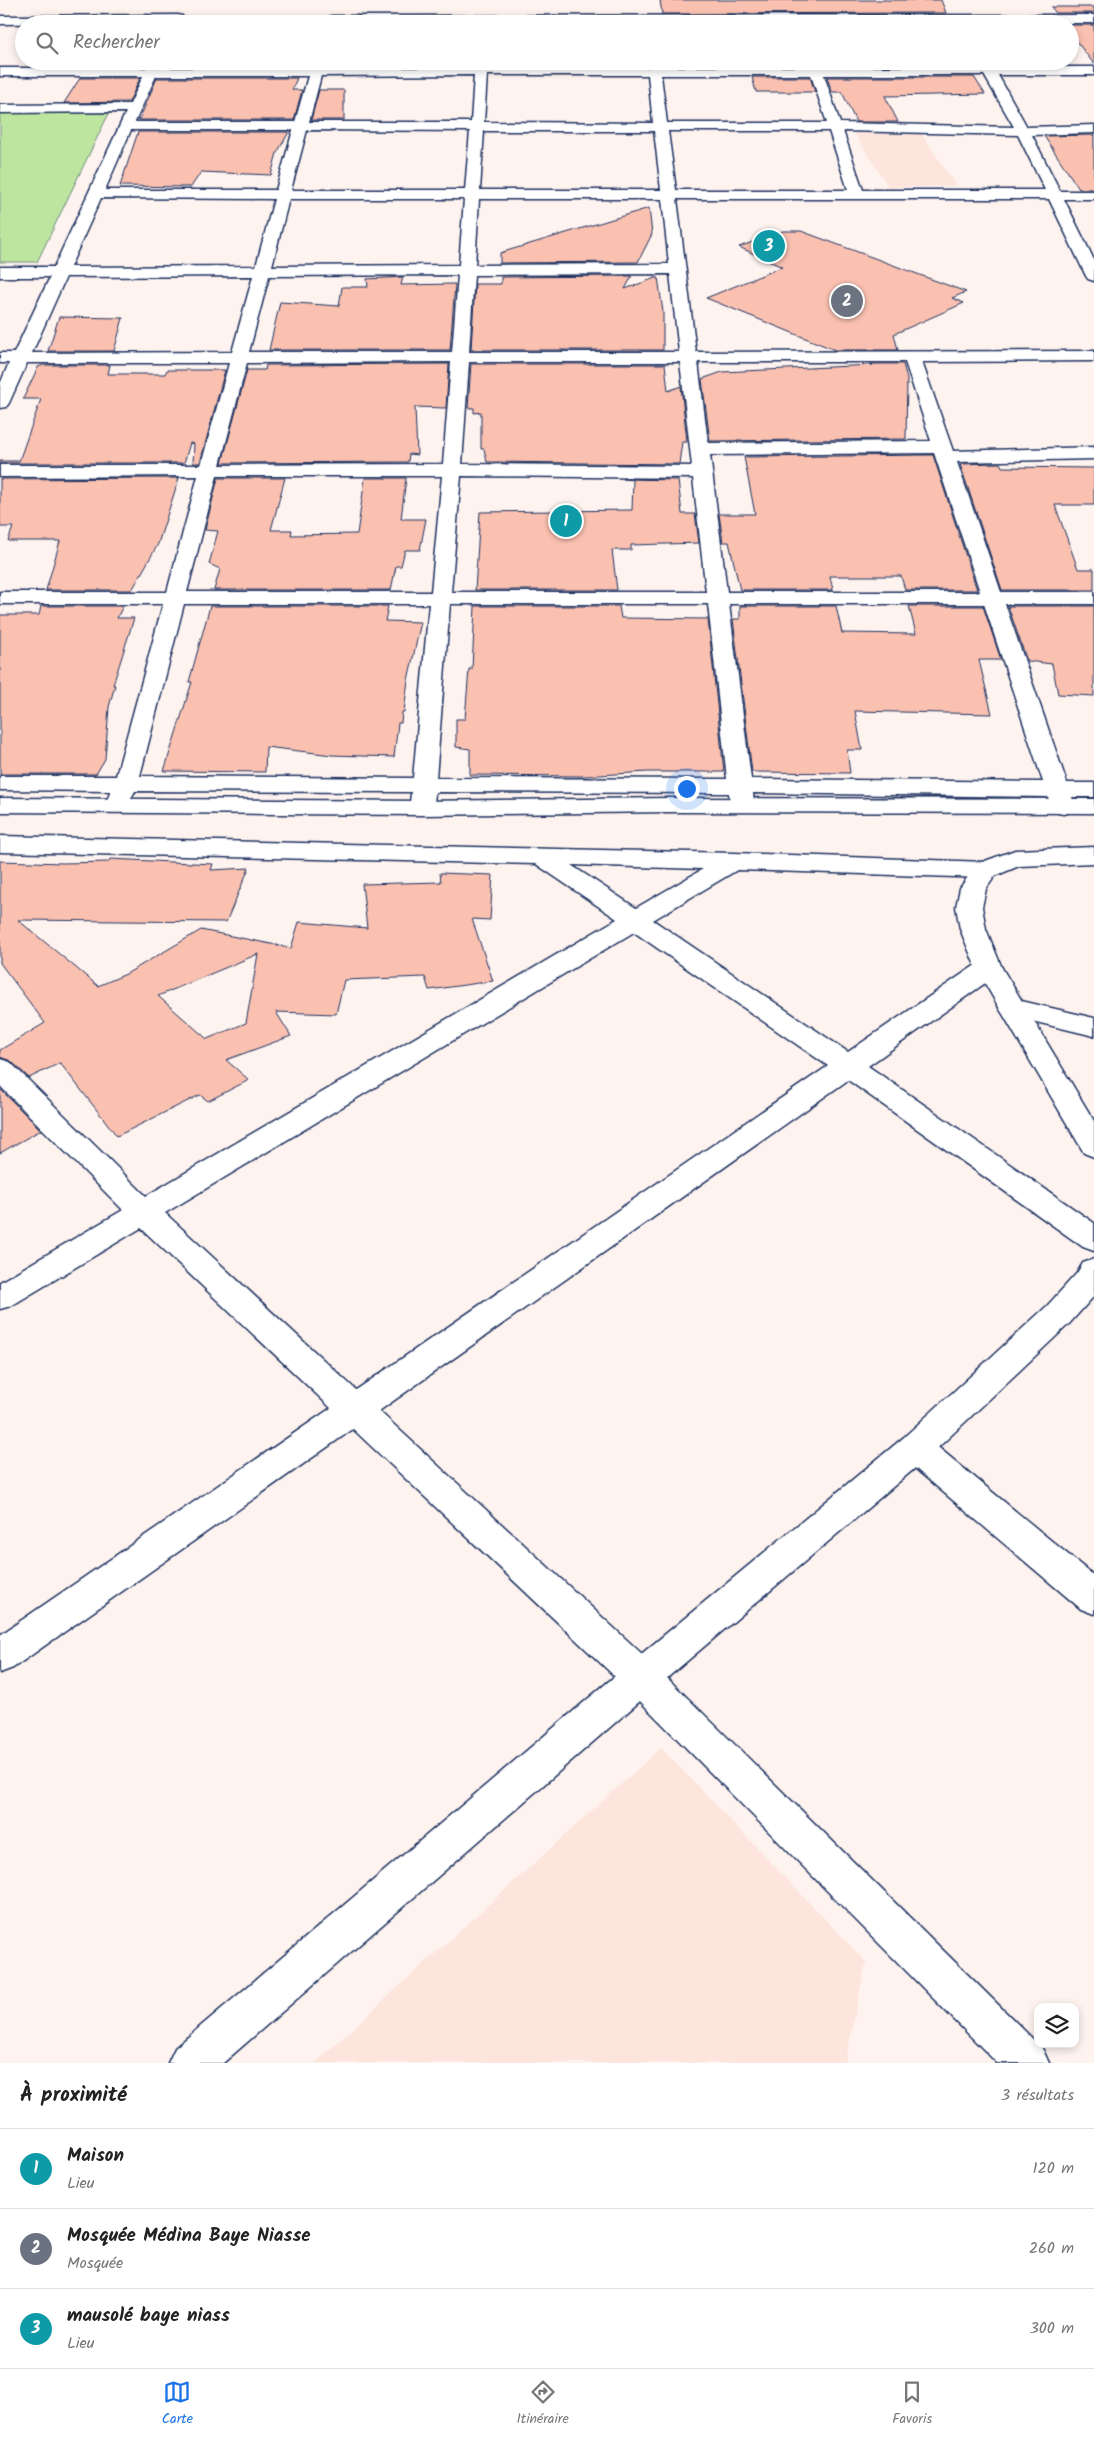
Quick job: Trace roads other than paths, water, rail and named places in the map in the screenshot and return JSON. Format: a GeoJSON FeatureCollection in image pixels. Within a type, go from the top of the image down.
{"type":"FeatureCollection","features":[{"type":"Feature","properties":{"kind":"street"},"geometry":{"type":"LineString","coordinates":[[180,15],[184,6]]}},
{"type":"Feature","properties":{"kind":"street"},"geometry":{"type":"LineString","coordinates":[[333,15],[336,6]]}},
{"type":"Feature","properties":{"kind":"street"},"geometry":{"type":"LineString","coordinates":[[793,6],[797,15]]}},
{"type":"Feature","properties":{"kind":"street"},"geometry":{"type":"LineString","coordinates":[[956,7],[960,15]]}},
{"type":"Feature","properties":{"kind":"street"},"geometry":{"type":"LineString","coordinates":[[1079,19],[1094,19]]}},
{"type":"Feature","properties":{"kind":"street"},"geometry":{"type":"LineString","coordinates":[[0,20],[15,20]]}},
{"type":"Feature","properties":{"kind":"street"},"geometry":{"type":"LineString","coordinates":[[0,72],[61,70]]}},
{"type":"Feature","properties":{"kind":"street"},"geometry":{"type":"LineString","coordinates":[[0,403],[152,70]]}},
{"type":"Feature","properties":{"kind":"street"},"geometry":{"type":"LineString","coordinates":[[122,794],[315,70]]}},
{"type":"Feature","properties":{"kind":"street"},"geometry":{"type":"LineString","coordinates":[[423,796],[452,470],[482,70]]}},
{"type":"Feature","properties":{"kind":"street"},"geometry":{"type":"LineString","coordinates":[[654,70],[741,795]]}},
{"type":"Feature","properties":{"kind":"street"},"geometry":{"type":"LineString","coordinates":[[815,70],[857,194]]}},
{"type":"Feature","properties":{"kind":"street"},"geometry":{"type":"LineString","coordinates":[[988,70],[1023,131],[1052,194],[1093,272]]}},
{"type":"Feature","properties":{"kind":"street"},"geometry":{"type":"LineString","coordinates":[[1072,70],[1094,71]]}},
{"type":"Feature","properties":{"kind":"street"},"geometry":{"type":"LineString","coordinates":[[0,109],[134,108]]}},
{"type":"Feature","properties":{"kind":"street"},"geometry":{"type":"LineString","coordinates":[[126,126],[834,127],[1023,131],[1094,130]]}},
{"type":"Feature","properties":{"kind":"street"},"geometry":{"type":"LineString","coordinates":[[95,194],[1094,195]]}},
{"type":"Feature","properties":{"kind":"street"},"geometry":{"type":"LineString","coordinates":[[0,272],[678,269]]}},
{"type":"Feature","properties":{"kind":"street"},"geometry":{"type":"LineString","coordinates":[[911,355],[942,452],[1061,799]]}},
{"type":"Feature","properties":{"kind":"street"},"geometry":{"type":"LineString","coordinates":[[0,358],[1094,356]]}},
{"type":"Feature","properties":{"kind":"street"},"geometry":{"type":"LineString","coordinates":[[700,450],[1094,454]]}},
{"type":"Feature","properties":{"kind":"street"},"geometry":{"type":"LineString","coordinates":[[0,471],[452,470],[703,472]]}},
{"type":"Feature","properties":{"kind":"street"},"geometry":{"type":"LineString","coordinates":[[0,598],[1094,598]]}},
{"type":"Feature","properties":{"kind":"street"},"geometry":{"type":"LineString","coordinates":[[0,783],[122,794],[423,796],[741,795],[1061,799],[1094,806]]}},
{"type":"Feature","properties":{"kind":"street"},"geometry":{"type":"LineString","coordinates":[[1061,799],[1094,790]]}},
{"type":"Feature","properties":{"kind":"street"},"geometry":{"type":"LineString","coordinates":[[0,805],[122,794]]}},
{"type":"Feature","properties":{"kind":"street"},"geometry":{"type":"LineString","coordinates":[[0,844],[734,861],[986,870],[1015,858],[1094,855]]}},
{"type":"Feature","properties":{"kind":"street"},"geometry":{"type":"LineString","coordinates":[[542,856],[849,1067],[1094,1239]]}},
{"type":"Feature","properties":{"kind":"street"},"geometry":{"type":"LineString","coordinates":[[0,1297],[734,861]]}},
{"type":"Feature","properties":{"kind":"street"},"geometry":{"type":"LineString","coordinates":[[986,870],[973,888],[969,907],[973,928],[989,968],[1094,1146]]}},
{"type":"Feature","properties":{"kind":"street"},"geometry":{"type":"LineString","coordinates":[[0,1656],[989,968]]}},
{"type":"Feature","properties":{"kind":"street"},"geometry":{"type":"LineString","coordinates":[[1013,1008],[1094,1027]]}},
{"type":"Feature","properties":{"kind":"street"},"geometry":{"type":"LineString","coordinates":[[0,1069],[144,1212],[641,1677],[1027,2063]]}},
{"type":"Feature","properties":{"kind":"street"},"geometry":{"type":"LineString","coordinates":[[190,2063],[641,1677],[915,1448],[1058,1315],[1088,1282],[1094,1271]]}},
{"type":"Feature","properties":{"kind":"street"},"geometry":{"type":"LineString","coordinates":[[915,1448],[1094,1598]]}},
{"type":"Feature","properties":{"kind":"place","name":"mausolé baye niass"},"geometry":{"type":"Point","coordinates":[769,246]}},
{"type":"Feature","properties":{"kind":"place","name":"Mosquée Médina Baye Niasse"},"geometry":{"type":"Point","coordinates":[847,301]}},
{"type":"Feature","properties":{"kind":"place","name":"Maison"},"geometry":{"type":"Point","coordinates":[566,521]}}]}
